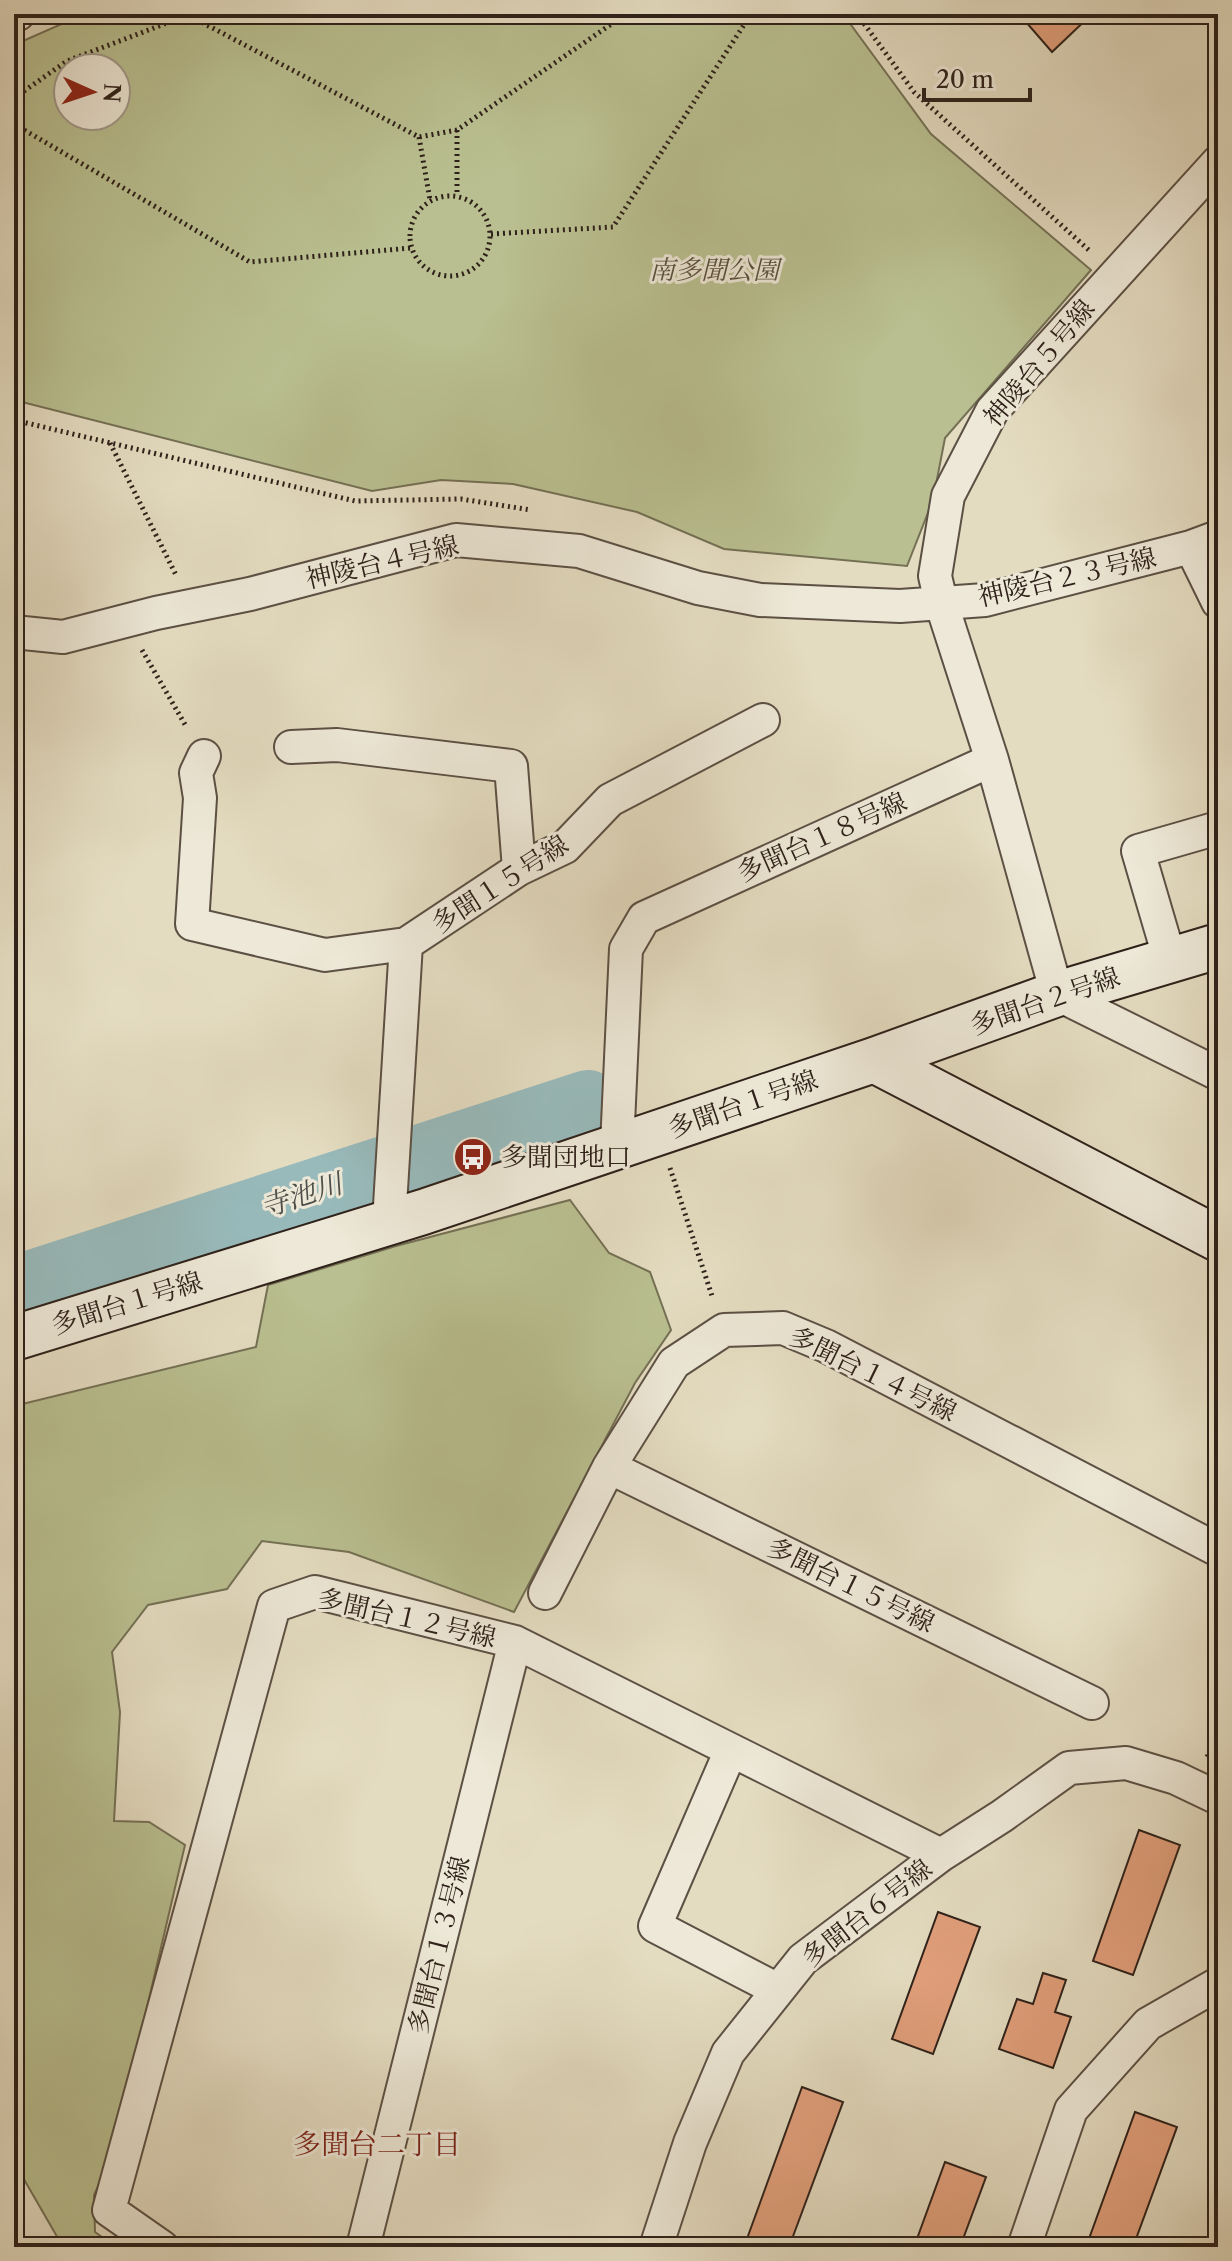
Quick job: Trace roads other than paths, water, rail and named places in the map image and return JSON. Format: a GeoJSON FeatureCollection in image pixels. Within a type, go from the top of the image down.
{"type":"FeatureCollection","features":[{"type":"Feature","properties":{"kind":"street","name":"神陵台５号線"},"geometry":{"type":"LineString","coordinates":[[992,760],[935,576],[948,496],[992,411],[1218,162]]}},
{"type":"Feature","properties":{"kind":"street","name":"神陵台４号線"},"geometry":{"type":"LineString","coordinates":[[14,632],[63,637],[250,594],[456,540],[579,551],[698,588],[760,600],[900,606],[941,602]]}},
{"type":"Feature","properties":{"kind":"street","name":"神陵台２３号線"},"geometry":{"type":"LineString","coordinates":[[941,602],[985,600],[1205,542],[1218,602]]}},
{"type":"Feature","properties":{"kind":"street","name":"多聞１５号線"},"geometry":{"type":"LineString","coordinates":[[389,1222],[406,944],[519,869],[565,847],[610,800],[763,720]]}},
{"type":"Feature","properties":{"kind":"street"},"geometry":{"type":"LineString","coordinates":[[291,747],[337,745],[511,766],[519,869]]}},
{"type":"Feature","properties":{"kind":"street"},"geometry":{"type":"LineString","coordinates":[[204,756],[196,773],[200,798],[192,924],[325,955],[406,944]]}},
{"type":"Feature","properties":{"kind":"street"},"geometry":{"type":"LineString","coordinates":[[992,760],[1057,994],[1218,1074]]}},
{"type":"Feature","properties":{"kind":"street","name":"多聞台１８号線"},"geometry":{"type":"LineString","coordinates":[[617,1146],[626,949],[644,918],[992,760]]}},
{"type":"Feature","properties":{"kind":"street"},"geometry":{"type":"LineString","coordinates":[[1170,960],[1138,851],[1218,828]]}},
{"type":"Feature","properties":{"kind":"street","name":"多聞台２号線"},"geometry":{"type":"LineString","coordinates":[[874,1060],[1057,994],[1218,946]]}},
{"type":"Feature","properties":{"kind":"street"},"geometry":{"type":"LineString","coordinates":[[874,1060],[1218,1239]]}},
{"type":"Feature","properties":{"kind":"street","name":"多聞台１号線"},"geometry":{"type":"LineString","coordinates":[[14,1338],[389,1222],[874,1060]]}},
{"type":"Feature","properties":{"kind":"street","name":"多聞台１４号線"},"geometry":{"type":"LineString","coordinates":[[609,1467],[674,1363],[724,1330],[783,1328],[826,1346],[1218,1550]]}},
{"type":"Feature","properties":{"kind":"street"},"geometry":{"type":"LineString","coordinates":[[545,1593],[609,1467]]}},
{"type":"Feature","properties":{"kind":"street","name":"多聞台１５号線"},"geometry":{"type":"LineString","coordinates":[[609,1467],[1092,1703]]}},
{"type":"Feature","properties":{"kind":"street","name":"多聞台１２号線"},"geometry":{"type":"LineString","coordinates":[[162,2247],[109,2210],[274,1606],[315,1592],[515,1642],[941,1855]]}},
{"type":"Feature","properties":{"kind":"street","name":"多聞台１３号線"},"geometry":{"type":"LineString","coordinates":[[363,2247],[515,1642]]}},
{"type":"Feature","properties":{"kind":"street"},"geometry":{"type":"LineString","coordinates":[[731,1750],[655,1926],[778,1990]]}},
{"type":"Feature","properties":{"kind":"street","name":"多聞台６号線"},"geometry":{"type":"LineString","coordinates":[[656,2247],[690,2143],[728,2053],[803,1959],[941,1855],[1069,1768],[1126,1763],[1176,1778],[1218,1798]]}},
{"type":"Feature","properties":{"kind":"street"},"geometry":{"type":"LineString","coordinates":[[1024,2247],[1071,2110],[1148,2024],[1218,1984]]}},
{"type":"Feature","properties":{"kind":"waterway","name":"寺池川"},"geometry":{"type":"LineString","coordinates":[[14,1288],[588,1102]]}},
{"type":"Feature","properties":{"kind":"place","name":"多聞団地口"},"geometry":{"type":"Point","coordinates":[473,1157]}},
{"type":"Feature","properties":{"kind":"district","name":"多聞台二丁目"},"geometry":{"type":"Point","coordinates":[377,2144]}},
{"type":"Feature","properties":{"kind":"park label","name":"南多聞公園"},"geometry":{"type":"Point","coordinates":[714,270]}}]}
